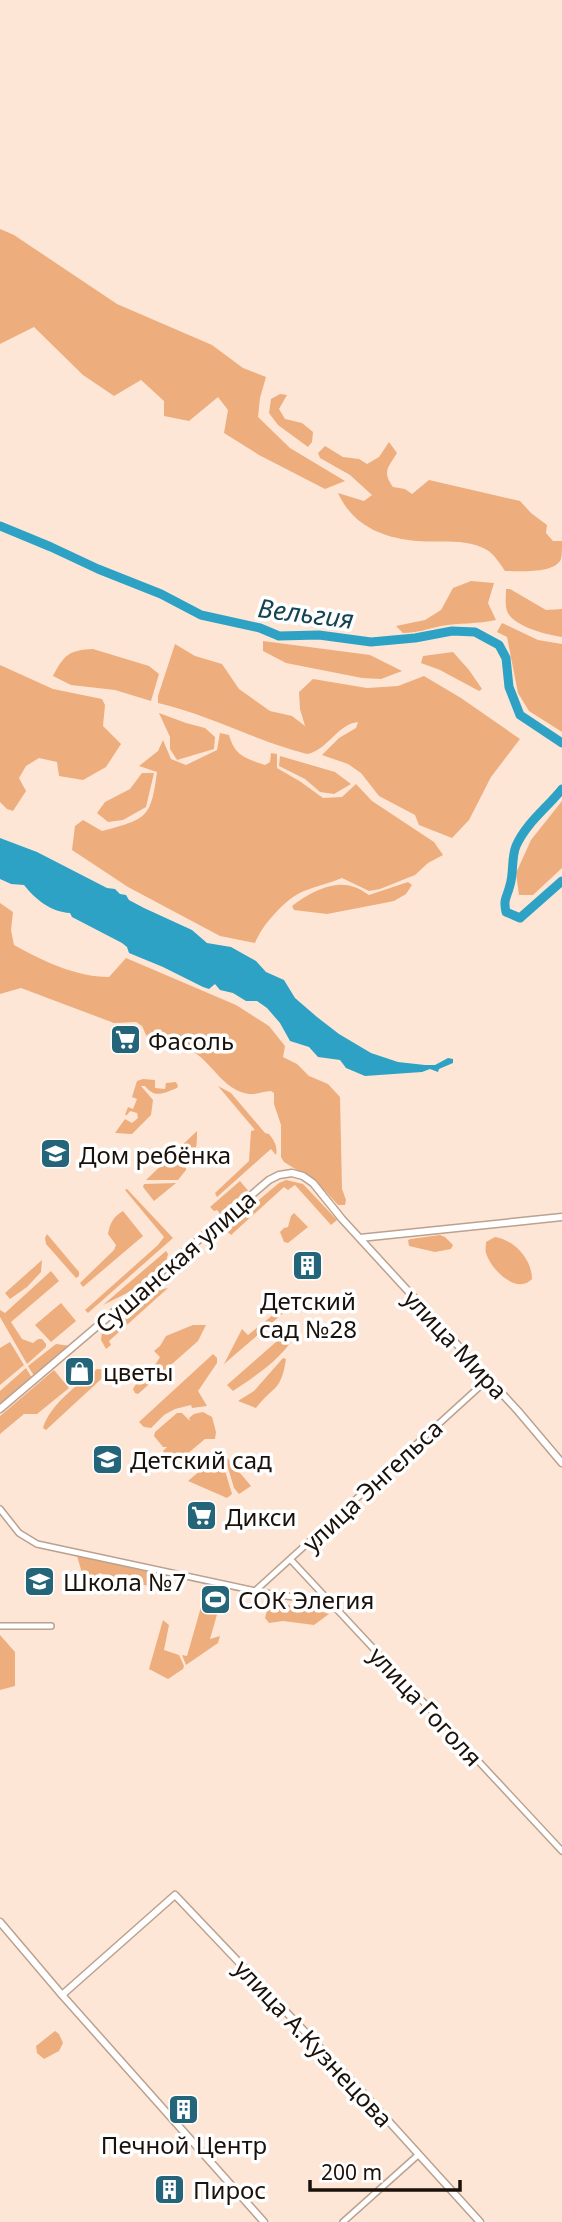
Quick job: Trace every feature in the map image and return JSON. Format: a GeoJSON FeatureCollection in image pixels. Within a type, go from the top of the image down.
{"type":"FeatureCollection","features":[{"type":"Feature","properties":{"kind":"main road","name":"Сушанская улица"},"geometry":{"type":"LineString","coordinates":[[0,1409],[276,1176],[292,1173],[308,1179],[349,1226]]}},
{"type":"Feature","properties":{"kind":"main road"},"geometry":{"type":"LineString","coordinates":[[360,1238],[562,1217]]}},
{"type":"Feature","properties":{"kind":"main road","name":"улица Мира"},"geometry":{"type":"LineString","coordinates":[[349,1226],[562,1463]]}},
{"type":"Feature","properties":{"kind":"main road","name":"улица А.Кузнецова"},"geometry":{"type":"LineString","coordinates":[[62,1995],[175,1895],[480,2222]]}},
{"type":"Feature","properties":{"kind":"main road"},"geometry":{"type":"LineString","coordinates":[[0,1922],[264,2222]]}},
{"type":"Feature","properties":{"kind":"street","name":"улица Энгельса"},"geometry":{"type":"LineString","coordinates":[[255,1591],[488,1378]]}},
{"type":"Feature","properties":{"kind":"street"},"geometry":{"type":"LineString","coordinates":[[0,1509],[19,1534],[37,1544],[255,1591],[308,1599],[333,1607]]}},
{"type":"Feature","properties":{"kind":"street","name":"улица Гоголя"},"geometry":{"type":"LineString","coordinates":[[291,1560],[562,1851]]}},
{"type":"Feature","properties":{"kind":"street"},"geometry":{"type":"LineString","coordinates":[[0,1626],[51,1626]]}},
{"type":"Feature","properties":{"kind":"street"},"geometry":{"type":"LineString","coordinates":[[343,2222],[418,2155]]}},
{"type":"Feature","properties":{"kind":"shaded area"},"geometry":{"type":"Polygon","coordinates":[[[0,229],[14,235],[117,304],[212,345],[243,368],[266,377],[258,417],[290,448],[345,481],[325,489],[259,455],[224,433],[228,410],[218,397],[189,421],[164,416],[164,401],[141,380],[114,396],[83,375],[34,327],[0,344],[0,229]]]}},
{"type":"Feature","properties":{"kind":"shaded area"},"geometry":{"type":"Polygon","coordinates":[[[280,394],[287,395],[279,409],[285,419],[302,423],[313,432],[312,442],[308,447],[278,425],[269,413],[271,399],[280,394]]]}},
{"type":"Feature","properties":{"kind":"shaded area"},"geometry":{"type":"Polygon","coordinates":[[[389,442],[397,453],[387,473],[393,487],[405,489],[412,494],[429,480],[520,501],[547,525],[546,533],[553,541],[562,541],[561,559],[552,567],[544,569],[505,571],[492,554],[479,546],[462,542],[392,537],[361,522],[344,504],[338,493],[364,501],[372,495],[350,475],[320,458],[318,453],[325,446],[343,457],[359,459],[367,464],[379,457],[389,442]]]}},
{"type":"Feature","properties":{"kind":"shaded area"},"geometry":{"type":"Polygon","coordinates":[[[471,581],[494,583],[488,603],[496,620],[441,626],[408,633],[403,633],[396,626],[425,620],[441,610],[453,588],[471,581]]]}},
{"type":"Feature","properties":{"kind":"shaded area"},"geometry":{"type":"Polygon","coordinates":[[[506,589],[546,610],[562,609],[562,637],[534,630],[510,616],[506,589]]]}},
{"type":"Feature","properties":{"kind":"shaded area"},"geometry":{"type":"Polygon","coordinates":[[[502,623],[538,640],[562,644],[562,732],[529,711],[518,693],[507,637],[497,632],[502,623]]]}},
{"type":"Feature","properties":{"kind":"shaded area"},"geometry":{"type":"Polygon","coordinates":[[[263,641],[370,655],[402,671],[381,679],[362,678],[286,663],[263,651],[263,641]]]}},
{"type":"Feature","properties":{"kind":"shaded area"},"geometry":{"type":"Polygon","coordinates":[[[175,644],[195,656],[222,664],[239,689],[270,711],[292,716],[305,726],[299,692],[313,679],[367,688],[398,686],[424,676],[520,739],[491,777],[469,820],[452,838],[419,825],[415,815],[379,796],[361,773],[348,764],[322,755],[339,738],[356,728],[358,722],[344,727],[320,748],[307,754],[158,703],[175,644]]]}},
{"type":"Feature","properties":{"kind":"shaded area"},"geometry":{"type":"Polygon","coordinates":[[[93,649],[149,666],[159,674],[151,701],[115,690],[71,685],[53,676],[68,655],[93,649]]]}},
{"type":"Feature","properties":{"kind":"shaded area"},"geometry":{"type":"Polygon","coordinates":[[[453,652],[482,689],[479,691],[421,663],[423,656],[453,652]]]}},
{"type":"Feature","properties":{"kind":"shaded area"},"geometry":{"type":"Polygon","coordinates":[[[0,665],[53,689],[102,699],[105,705],[103,726],[121,744],[106,767],[83,780],[59,776],[57,762],[39,758],[26,766],[19,778],[26,791],[13,811],[7,809],[0,802],[0,665]]]}},
{"type":"Feature","properties":{"kind":"shaded area"},"geometry":{"type":"Polygon","coordinates":[[[159,713],[205,728],[215,737],[214,749],[177,760],[170,749],[170,737],[159,713]]]}},
{"type":"Feature","properties":{"kind":"shaded area"},"geometry":{"type":"Polygon","coordinates":[[[220,733],[229,735],[234,748],[242,755],[265,765],[270,762],[271,753],[277,754],[277,768],[323,798],[342,797],[356,784],[372,801],[434,842],[443,855],[428,863],[415,875],[380,889],[369,891],[342,878],[304,891],[275,913],[255,943],[220,936],[128,887],[72,850],[75,826],[83,820],[102,831],[144,815],[152,799],[157,772],[139,766],[158,751],[163,740],[171,759],[186,765],[217,750],[220,733]]]}},
{"type":"Feature","properties":{"kind":"shaded area"},"geometry":{"type":"Polygon","coordinates":[[[280,756],[335,772],[351,784],[334,794],[320,792],[305,779],[279,766],[280,756]]]}},
{"type":"Feature","properties":{"kind":"shaded area"},"geometry":{"type":"Polygon","coordinates":[[[142,773],[154,773],[146,807],[123,820],[108,822],[97,813],[105,802],[130,789],[142,773]]]}},
{"type":"Feature","properties":{"kind":"shaded area"},"geometry":{"type":"Polygon","coordinates":[[[562,801],[562,868],[533,895],[519,895],[516,873],[531,840],[562,801]]]}},
{"type":"Feature","properties":{"kind":"shaded area"},"geometry":{"type":"Polygon","coordinates":[[[408,882],[412,885],[406,894],[394,901],[327,914],[294,910],[292,906],[329,886],[346,885],[369,895],[408,882]]]}},
{"type":"Feature","properties":{"kind":"shaded area"},"geometry":{"type":"Polygon","coordinates":[[[0,903],[13,912],[11,930],[14,945],[48,962],[84,974],[109,977],[126,958],[236,1005],[269,1026],[285,1046],[283,1057],[297,1064],[309,1076],[328,1084],[340,1097],[342,1189],[345,1205],[338,1205],[318,1183],[284,1162],[281,1157],[281,1125],[274,1104],[274,1093],[271,1091],[252,1094],[231,1087],[197,1054],[184,1047],[147,1037],[142,1026],[136,1022],[114,1023],[21,988],[0,994],[0,903]]]}},
{"type":"Feature","properties":{"kind":"shaded area"},"geometry":{"type":"Polygon","coordinates":[[[155,1080],[155,1088],[165,1089],[166,1083],[176,1082],[178,1086],[168,1092],[156,1094],[141,1086],[153,1100],[151,1115],[132,1134],[115,1133],[125,1119],[132,1123],[138,1118],[137,1113],[130,1111],[125,1115],[128,1107],[133,1109],[137,1099],[132,1097],[137,1081],[155,1080]]]}},
{"type":"Feature","properties":{"kind":"shaded area"},"geometry":{"type":"Polygon","coordinates":[[[218,1086],[231,1093],[265,1133],[269,1134],[275,1144],[276,1155],[271,1149],[217,1197],[215,1193],[249,1161],[251,1131],[255,1130],[218,1086]]]}},
{"type":"Feature","properties":{"kind":"shaded area"},"geometry":{"type":"Polygon","coordinates":[[[197,1131],[194,1153],[178,1180],[146,1180],[197,1131]]]}},
{"type":"Feature","properties":{"kind":"shaded area"},"geometry":{"type":"Polygon","coordinates":[[[286,1180],[303,1184],[337,1220],[331,1225],[295,1185],[288,1190],[284,1187],[231,1235],[224,1229],[279,1183],[286,1180]]]}},
{"type":"Feature","properties":{"kind":"shaded area"},"geometry":{"type":"Polygon","coordinates":[[[240,1181],[250,1193],[221,1215],[210,1207],[240,1181]]]}},
{"type":"Feature","properties":{"kind":"shaded area"},"geometry":{"type":"Polygon","coordinates":[[[176,1183],[154,1201],[143,1187],[144,1184],[176,1183]]]}},
{"type":"Feature","properties":{"kind":"shaded area"},"geometry":{"type":"Polygon","coordinates":[[[127,1189],[173,1238],[88,1313],[85,1310],[164,1237],[125,1190],[127,1189]]]}},
{"type":"Feature","properties":{"kind":"shaded area"},"geometry":{"type":"Polygon","coordinates":[[[123,1211],[143,1236],[83,1287],[80,1283],[114,1250],[116,1245],[108,1234],[114,1218],[123,1211]]]}},
{"type":"Feature","properties":{"kind":"shaded area"},"geometry":{"type":"Polygon","coordinates":[[[294,1213],[308,1227],[288,1243],[284,1242],[280,1232],[288,1227],[294,1213]]]}},
{"type":"Feature","properties":{"kind":"shaded area"},"geometry":{"type":"Polygon","coordinates":[[[47,1234],[79,1272],[79,1276],[76,1278],[46,1244],[47,1234]]]}},
{"type":"Feature","properties":{"kind":"shaded area"},"geometry":{"type":"Polygon","coordinates":[[[440,1235],[453,1245],[451,1249],[435,1252],[409,1246],[408,1240],[440,1235]]]}},
{"type":"Feature","properties":{"kind":"shaded area"},"geometry":{"type":"Polygon","coordinates":[[[495,1237],[509,1242],[521,1252],[529,1264],[532,1279],[519,1284],[499,1273],[486,1251],[486,1242],[495,1237]]]}},
{"type":"Feature","properties":{"kind":"shaded area"},"geometry":{"type":"Polygon","coordinates":[[[166,1251],[166,1262],[135,1289],[103,1305],[166,1251]]]}},
{"type":"Feature","properties":{"kind":"shaded area"},"geometry":{"type":"Polygon","coordinates":[[[42,1260],[41,1272],[27,1287],[10,1299],[5,1293],[42,1260]]]}},
{"type":"Feature","properties":{"kind":"shaded area"},"geometry":{"type":"Polygon","coordinates":[[[51,1271],[59,1281],[11,1322],[22,1339],[33,1343],[42,1339],[46,1344],[27,1364],[0,1317],[0,1310],[5,1313],[51,1271]]]}},
{"type":"Feature","properties":{"kind":"shaded area"},"geometry":{"type":"Polygon","coordinates":[[[168,1288],[109,1341],[111,1345],[106,1349],[101,1340],[102,1331],[147,1292],[168,1288]]]}},
{"type":"Feature","properties":{"kind":"shaded area"},"geometry":{"type":"Polygon","coordinates":[[[274,1302],[288,1309],[224,1364],[242,1329],[248,1335],[274,1314],[268,1307],[274,1302]]]}},
{"type":"Feature","properties":{"kind":"shaded area"},"geometry":{"type":"Polygon","coordinates":[[[61,1303],[76,1321],[51,1342],[35,1325],[61,1303]]]}},
{"type":"Feature","properties":{"kind":"shaded area"},"geometry":{"type":"Polygon","coordinates":[[[193,1325],[206,1325],[198,1341],[138,1394],[135,1393],[133,1389],[160,1357],[154,1351],[166,1336],[193,1325]]]}},
{"type":"Feature","properties":{"kind":"shaded area"},"geometry":{"type":"Polygon","coordinates":[[[292,1328],[296,1333],[291,1342],[268,1366],[233,1391],[227,1385],[292,1328]]]}},
{"type":"Feature","properties":{"kind":"shaded area"},"geometry":{"type":"Polygon","coordinates":[[[10,1342],[24,1365],[0,1385],[0,1348],[10,1342]]]}},
{"type":"Feature","properties":{"kind":"shaded area"},"geometry":{"type":"Polygon","coordinates":[[[56,1344],[71,1346],[34,1376],[28,1366],[56,1344]]]}},
{"type":"Feature","properties":{"kind":"shaded area"},"geometry":{"type":"Polygon","coordinates":[[[213,1354],[217,1363],[198,1391],[207,1406],[192,1408],[191,1405],[175,1409],[164,1415],[151,1428],[144,1427],[139,1422],[213,1354]]]}},
{"type":"Feature","properties":{"kind":"shaded area"},"geometry":{"type":"Polygon","coordinates":[[[283,1358],[286,1359],[279,1383],[256,1408],[238,1401],[254,1391],[283,1358]]]}},
{"type":"Feature","properties":{"kind":"shaded area"},"geometry":{"type":"Polygon","coordinates":[[[26,1368],[32,1378],[0,1406],[0,1391],[26,1368]]]}},
{"type":"Feature","properties":{"kind":"shaded area"},"geometry":{"type":"Polygon","coordinates":[[[97,1369],[111,1370],[46,1430],[43,1428],[58,1403],[97,1369]]]}},
{"type":"Feature","properties":{"kind":"shaded area"},"geometry":{"type":"Polygon","coordinates":[[[54,1370],[69,1388],[37,1414],[24,1414],[0,1434],[0,1416],[54,1370]]]}},
{"type":"Feature","properties":{"kind":"shaded area"},"geometry":{"type":"Polygon","coordinates":[[[203,1412],[212,1417],[215,1439],[205,1439],[174,1465],[163,1451],[167,1447],[163,1447],[154,1436],[155,1432],[177,1413],[182,1413],[190,1421],[189,1418],[194,1414],[203,1412]]]}},
{"type":"Feature","properties":{"kind":"shaded area"},"geometry":{"type":"Polygon","coordinates":[[[220,1454],[232,1494],[227,1498],[188,1481],[220,1454]]]}},
{"type":"Feature","properties":{"kind":"shaded area"},"geometry":{"type":"Polygon","coordinates":[[[224,1454],[251,1486],[239,1494],[234,1488],[224,1454]]]}},
{"type":"Feature","properties":{"kind":"shaded area"},"geometry":{"type":"Polygon","coordinates":[[[77,1556],[167,1576],[167,1591],[99,1573],[96,1584],[83,1584],[77,1556]]]}},
{"type":"Feature","properties":{"kind":"shaded area"},"geometry":{"type":"Polygon","coordinates":[[[269,1603],[306,1607],[329,1614],[314,1625],[283,1621],[269,1623],[265,1618],[269,1603]]]}},
{"type":"Feature","properties":{"kind":"shaded area"},"geometry":{"type":"Polygon","coordinates":[[[201,1607],[218,1611],[210,1639],[220,1636],[218,1643],[186,1665],[182,1655],[187,1656],[201,1607]]]}},
{"type":"Feature","properties":{"kind":"shaded area"},"geometry":{"type":"Polygon","coordinates":[[[163,1620],[169,1625],[164,1650],[179,1655],[184,1666],[168,1679],[149,1669],[163,1620]]]}},
{"type":"Feature","properties":{"kind":"shaded area"},"geometry":{"type":"Polygon","coordinates":[[[0,1635],[15,1652],[15,1686],[0,1690],[0,1635]]]}},
{"type":"Feature","properties":{"kind":"shaded area"},"geometry":{"type":"Polygon","coordinates":[[[55,2031],[63,2043],[59,2051],[44,2059],[37,2053],[36,2046],[55,2031]]]}},
{"type":"Feature","properties":{"kind":"water"},"geometry":{"type":"Polygon","coordinates":[[[0,838],[37,852],[107,888],[115,889],[144,908],[192,930],[207,943],[231,947],[256,961],[266,972],[284,980],[295,998],[317,1017],[371,1053],[398,1062],[435,1065],[448,1058],[453,1059],[453,1063],[438,1072],[430,1069],[422,1072],[365,1076],[346,1068],[340,1060],[318,1057],[309,1047],[290,1041],[280,1023],[257,1001],[246,1001],[233,993],[220,990],[215,984],[209,989],[203,987],[129,953],[122,943],[72,917],[70,913],[44,904],[24,885],[11,884],[0,879],[0,838]]]}},
{"type":"Feature","properties":{"kind":"waterway","name":"Вельгия"},"geometry":{"type":"LineString","coordinates":[[0,526],[161,594],[201,615],[260,628],[279,636],[319,635],[371,642],[452,631],[475,632],[499,645],[506,658],[509,687],[520,715],[562,743]]}},
{"type":"Feature","properties":{"kind":"waterway","name":"Вельгия"},"geometry":{"type":"LineString","coordinates":[[562,789],[531,823],[516,846],[505,901],[506,912],[520,918],[562,881]]}},
{"type":"Feature","properties":{"kind":"place","name":"Фасоль"},"geometry":{"type":"Point","coordinates":[125,1040]}},
{"type":"Feature","properties":{"kind":"place","name":"Дом ребёнка"},"geometry":{"type":"Point","coordinates":[56,1154]}},
{"type":"Feature","properties":{"kind":"place","name":"Детский сад №28"},"geometry":{"type":"Point","coordinates":[308,1266]}},
{"type":"Feature","properties":{"kind":"place","name":"цветы"},"geometry":{"type":"Point","coordinates":[80,1371]}},
{"type":"Feature","properties":{"kind":"place","name":"Детский сад"},"geometry":{"type":"Point","coordinates":[107,1459]}},
{"type":"Feature","properties":{"kind":"place","name":"Дикси"},"geometry":{"type":"Point","coordinates":[202,1516]}},
{"type":"Feature","properties":{"kind":"place","name":"Школа №7"},"geometry":{"type":"Point","coordinates":[40,1581]}},
{"type":"Feature","properties":{"kind":"place","name":"СОК Элегия"},"geometry":{"type":"Point","coordinates":[215,1599]}},
{"type":"Feature","properties":{"kind":"place","name":"Печной Центр"},"geometry":{"type":"Point","coordinates":[184,2110]}},
{"type":"Feature","properties":{"kind":"place","name":"Пирос"},"geometry":{"type":"Point","coordinates":[170,2189]}}]}
